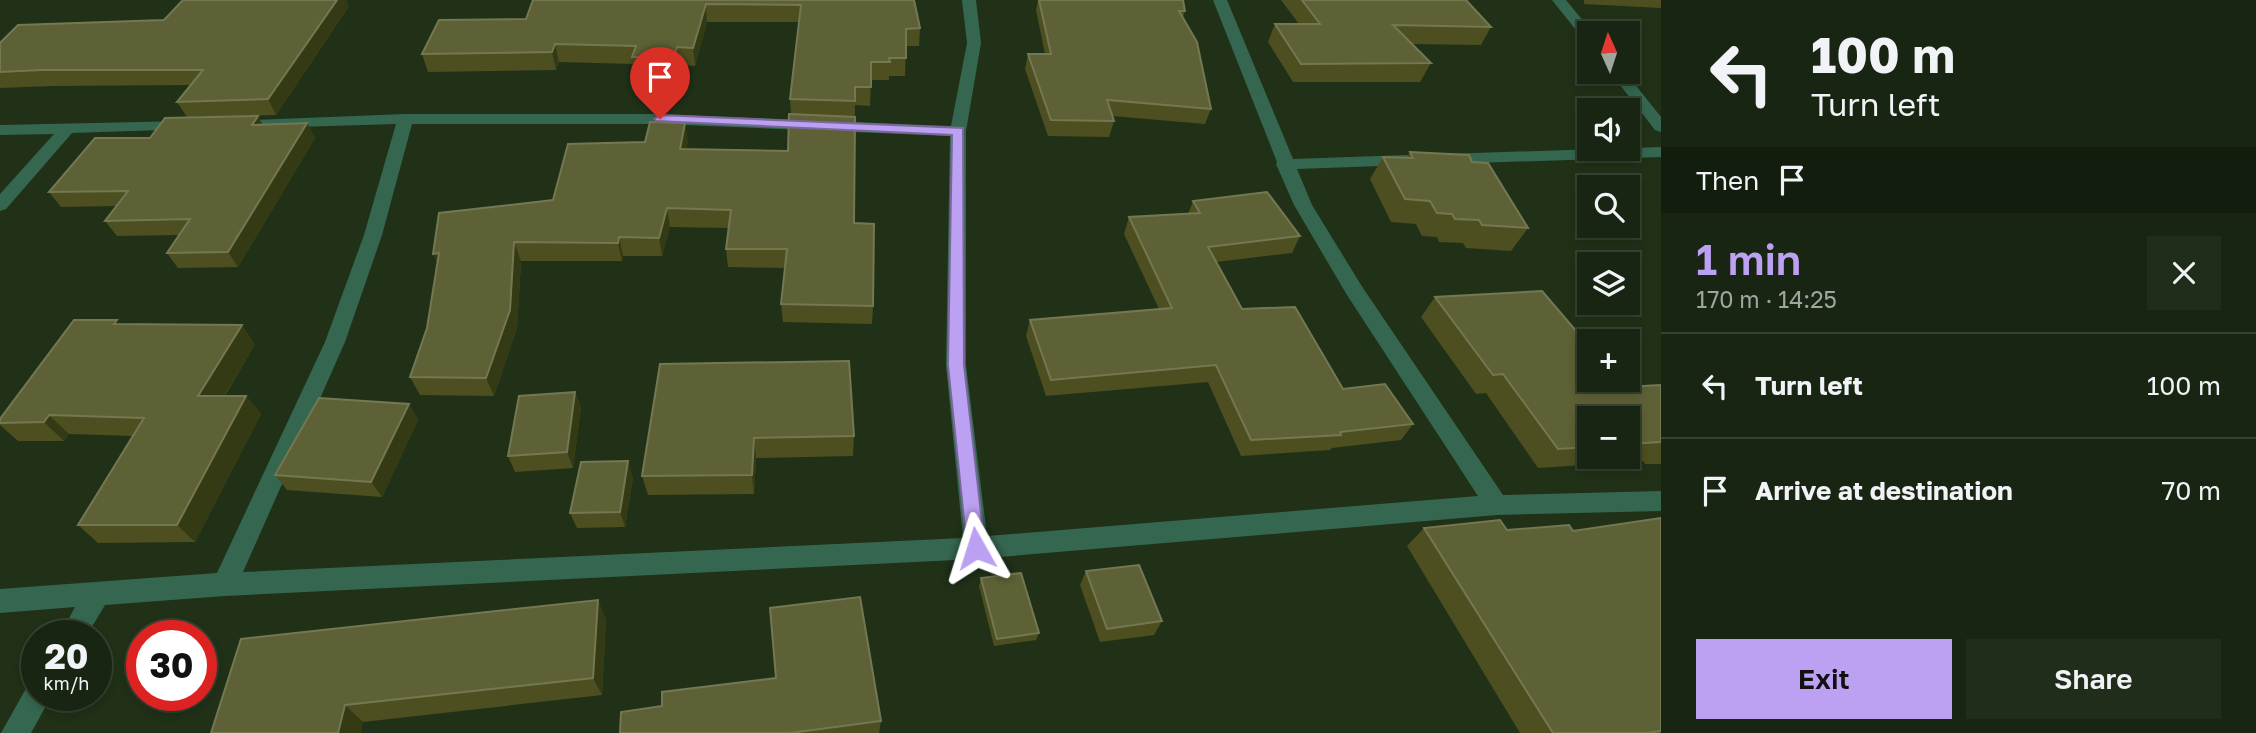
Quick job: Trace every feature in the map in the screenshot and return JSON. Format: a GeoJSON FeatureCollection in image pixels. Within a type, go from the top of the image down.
{"type":"FeatureCollection","features":[{"type":"Feature","properties":{"kind":"street"},"geometry":{"type":"LineString","coordinates":[[969,0],[974,43],[958,131],[956,365],[976,548]]}},
{"type":"Feature","properties":{"kind":"street"},"geometry":{"type":"LineString","coordinates":[[1220,0],[1284,164],[1303,205],[1354,290],[1497,505]]}},
{"type":"Feature","properties":{"kind":"street"},"geometry":{"type":"LineString","coordinates":[[1559,0],[1577,22]]}},
{"type":"Feature","properties":{"kind":"street"},"geometry":{"type":"LineString","coordinates":[[1627,84],[1661,127]]}},
{"type":"Feature","properties":{"kind":"street"},"geometry":{"type":"LineString","coordinates":[[0,130],[405,119],[660,119],[958,131]]}},
{"type":"Feature","properties":{"kind":"street"},"geometry":{"type":"LineString","coordinates":[[225,584],[335,342],[373,236],[405,119]]}},
{"type":"Feature","properties":{"kind":"street"},"geometry":{"type":"LineString","coordinates":[[0,205],[66,130]]}},
{"type":"Feature","properties":{"kind":"street"},"geometry":{"type":"LineString","coordinates":[[1284,164],[1661,152]]}},
{"type":"Feature","properties":{"kind":"street"},"geometry":{"type":"LineString","coordinates":[[0,601],[225,584],[976,548],[1497,505],[1661,501]]}},
{"type":"Feature","properties":{"kind":"street"},"geometry":{"type":"LineString","coordinates":[[82,620],[97,594]]}},
{"type":"Feature","properties":{"kind":"street"},"geometry":{"type":"LineString","coordinates":[[15,733],[28,711]]}},
{"type":"Feature","properties":{"kind":"building"},"geometry":{"type":"Polygon","coordinates":[[[183,0],[337,0],[268,99],[177,102],[203,70],[0,72],[0,43],[18,25],[164,20],[183,0]]]}},
{"type":"Feature","properties":{"kind":"building"},"geometry":{"type":"Polygon","coordinates":[[[533,0],[914,0],[920,28],[906,29],[906,58],[889,58],[890,62],[871,62],[871,87],[855,87],[855,101],[790,99],[801,5],[706,4],[693,48],[677,47],[674,58],[632,57],[636,46],[555,44],[552,52],[422,54],[439,20],[526,19],[533,0]]]}},
{"type":"Feature","properties":{"kind":"building"},"geometry":{"type":"Polygon","coordinates":[[[1039,0],[1183,0],[1185,11],[1179,11],[1197,42],[1211,109],[1107,100],[1114,121],[1051,120],[1028,54],[1051,54],[1039,0]]]}},
{"type":"Feature","properties":{"kind":"building"},"geometry":{"type":"Polygon","coordinates":[[[1302,0],[1466,0],[1491,27],[1393,25],[1431,63],[1301,64],[1275,24],[1320,24],[1302,0]]]}},
{"type":"Feature","properties":{"kind":"building"},"geometry":{"type":"Polygon","coordinates":[[[789,114],[855,117],[854,223],[874,224],[873,306],[781,304],[787,249],[726,249],[731,210],[667,208],[659,238],[619,237],[618,243],[514,242],[510,310],[486,378],[410,377],[427,328],[439,253],[433,254],[439,213],[553,200],[568,144],[645,142],[650,122],[685,123],[680,149],[788,151],[789,114]]]}},
{"type":"Feature","properties":{"kind":"building"},"geometry":{"type":"Polygon","coordinates":[[[258,116],[252,125],[307,123],[228,252],[167,253],[190,219],[105,221],[128,191],[49,192],[95,138],[150,138],[165,118],[258,116]]]}},
{"type":"Feature","properties":{"kind":"building"},"geometry":{"type":"Polygon","coordinates":[[[1410,152],[1469,155],[1472,162],[1488,163],[1528,228],[1482,225],[1479,220],[1455,219],[1452,214],[1437,213],[1430,201],[1405,199],[1383,157],[1413,158],[1410,152]]]}},
{"type":"Feature","properties":{"kind":"building"},"geometry":{"type":"Polygon","coordinates":[[[1267,192],[1300,236],[1208,247],[1242,309],[1295,307],[1343,389],[1385,384],[1413,424],[1340,432],[1341,435],[1251,440],[1216,365],[1051,380],[1030,320],[1172,308],[1129,217],[1200,213],[1193,201],[1267,192]]]}},
{"type":"Feature","properties":{"kind":"building"},"geometry":{"type":"Polygon","coordinates":[[[1542,291],[1577,332],[1577,392],[1640,392],[1640,386],[1661,385],[1661,442],[1640,443],[1640,406],[1577,406],[1577,448],[1558,449],[1503,374],[1493,375],[1435,297],[1542,291]]]}},
{"type":"Feature","properties":{"kind":"building"},"geometry":{"type":"Polygon","coordinates":[[[74,320],[117,320],[114,324],[242,325],[198,396],[246,396],[177,525],[78,525],[144,418],[49,415],[44,422],[0,423],[0,419],[74,320]]]}},
{"type":"Feature","properties":{"kind":"building"},"geometry":{"type":"Polygon","coordinates":[[[849,361],[854,436],[754,438],[752,475],[642,476],[660,364],[849,361]]]}},
{"type":"Feature","properties":{"kind":"building"},"geometry":{"type":"Polygon","coordinates":[[[575,392],[567,452],[508,456],[519,396],[575,392]]]}},
{"type":"Feature","properties":{"kind":"building"},"geometry":{"type":"Polygon","coordinates":[[[319,398],[409,404],[371,482],[275,475],[319,398]]]}},
{"type":"Feature","properties":{"kind":"building"},"geometry":{"type":"Polygon","coordinates":[[[628,461],[620,512],[570,513],[581,462],[628,461]]]}},
{"type":"Feature","properties":{"kind":"building"},"geometry":{"type":"Polygon","coordinates":[[[1661,518],[1661,731],[1553,733],[1424,528],[1500,520],[1507,530],[1569,525],[1573,531],[1661,518]]]}},
{"type":"Feature","properties":{"kind":"building"},"geometry":{"type":"Polygon","coordinates":[[[1139,565],[1162,621],[1107,629],[1086,571],[1139,565]]]}},
{"type":"Feature","properties":{"kind":"building"},"geometry":{"type":"Polygon","coordinates":[[[1021,573],[1039,633],[997,639],[981,578],[1021,573]]]}},
{"type":"Feature","properties":{"kind":"building"},"geometry":{"type":"Polygon","coordinates":[[[860,597],[881,721],[790,733],[620,733],[621,712],[662,706],[662,692],[776,678],[770,608],[860,597]]]}},
{"type":"Feature","properties":{"kind":"building"},"geometry":{"type":"Polygon","coordinates":[[[598,600],[593,678],[345,705],[338,733],[211,733],[241,639],[598,600]]]}},
{"type":"Feature","properties":{"kind":"route"},"geometry":{"type":"LineString","coordinates":[[660,119],[958,131],[956,365],[976,548]]}}]}
